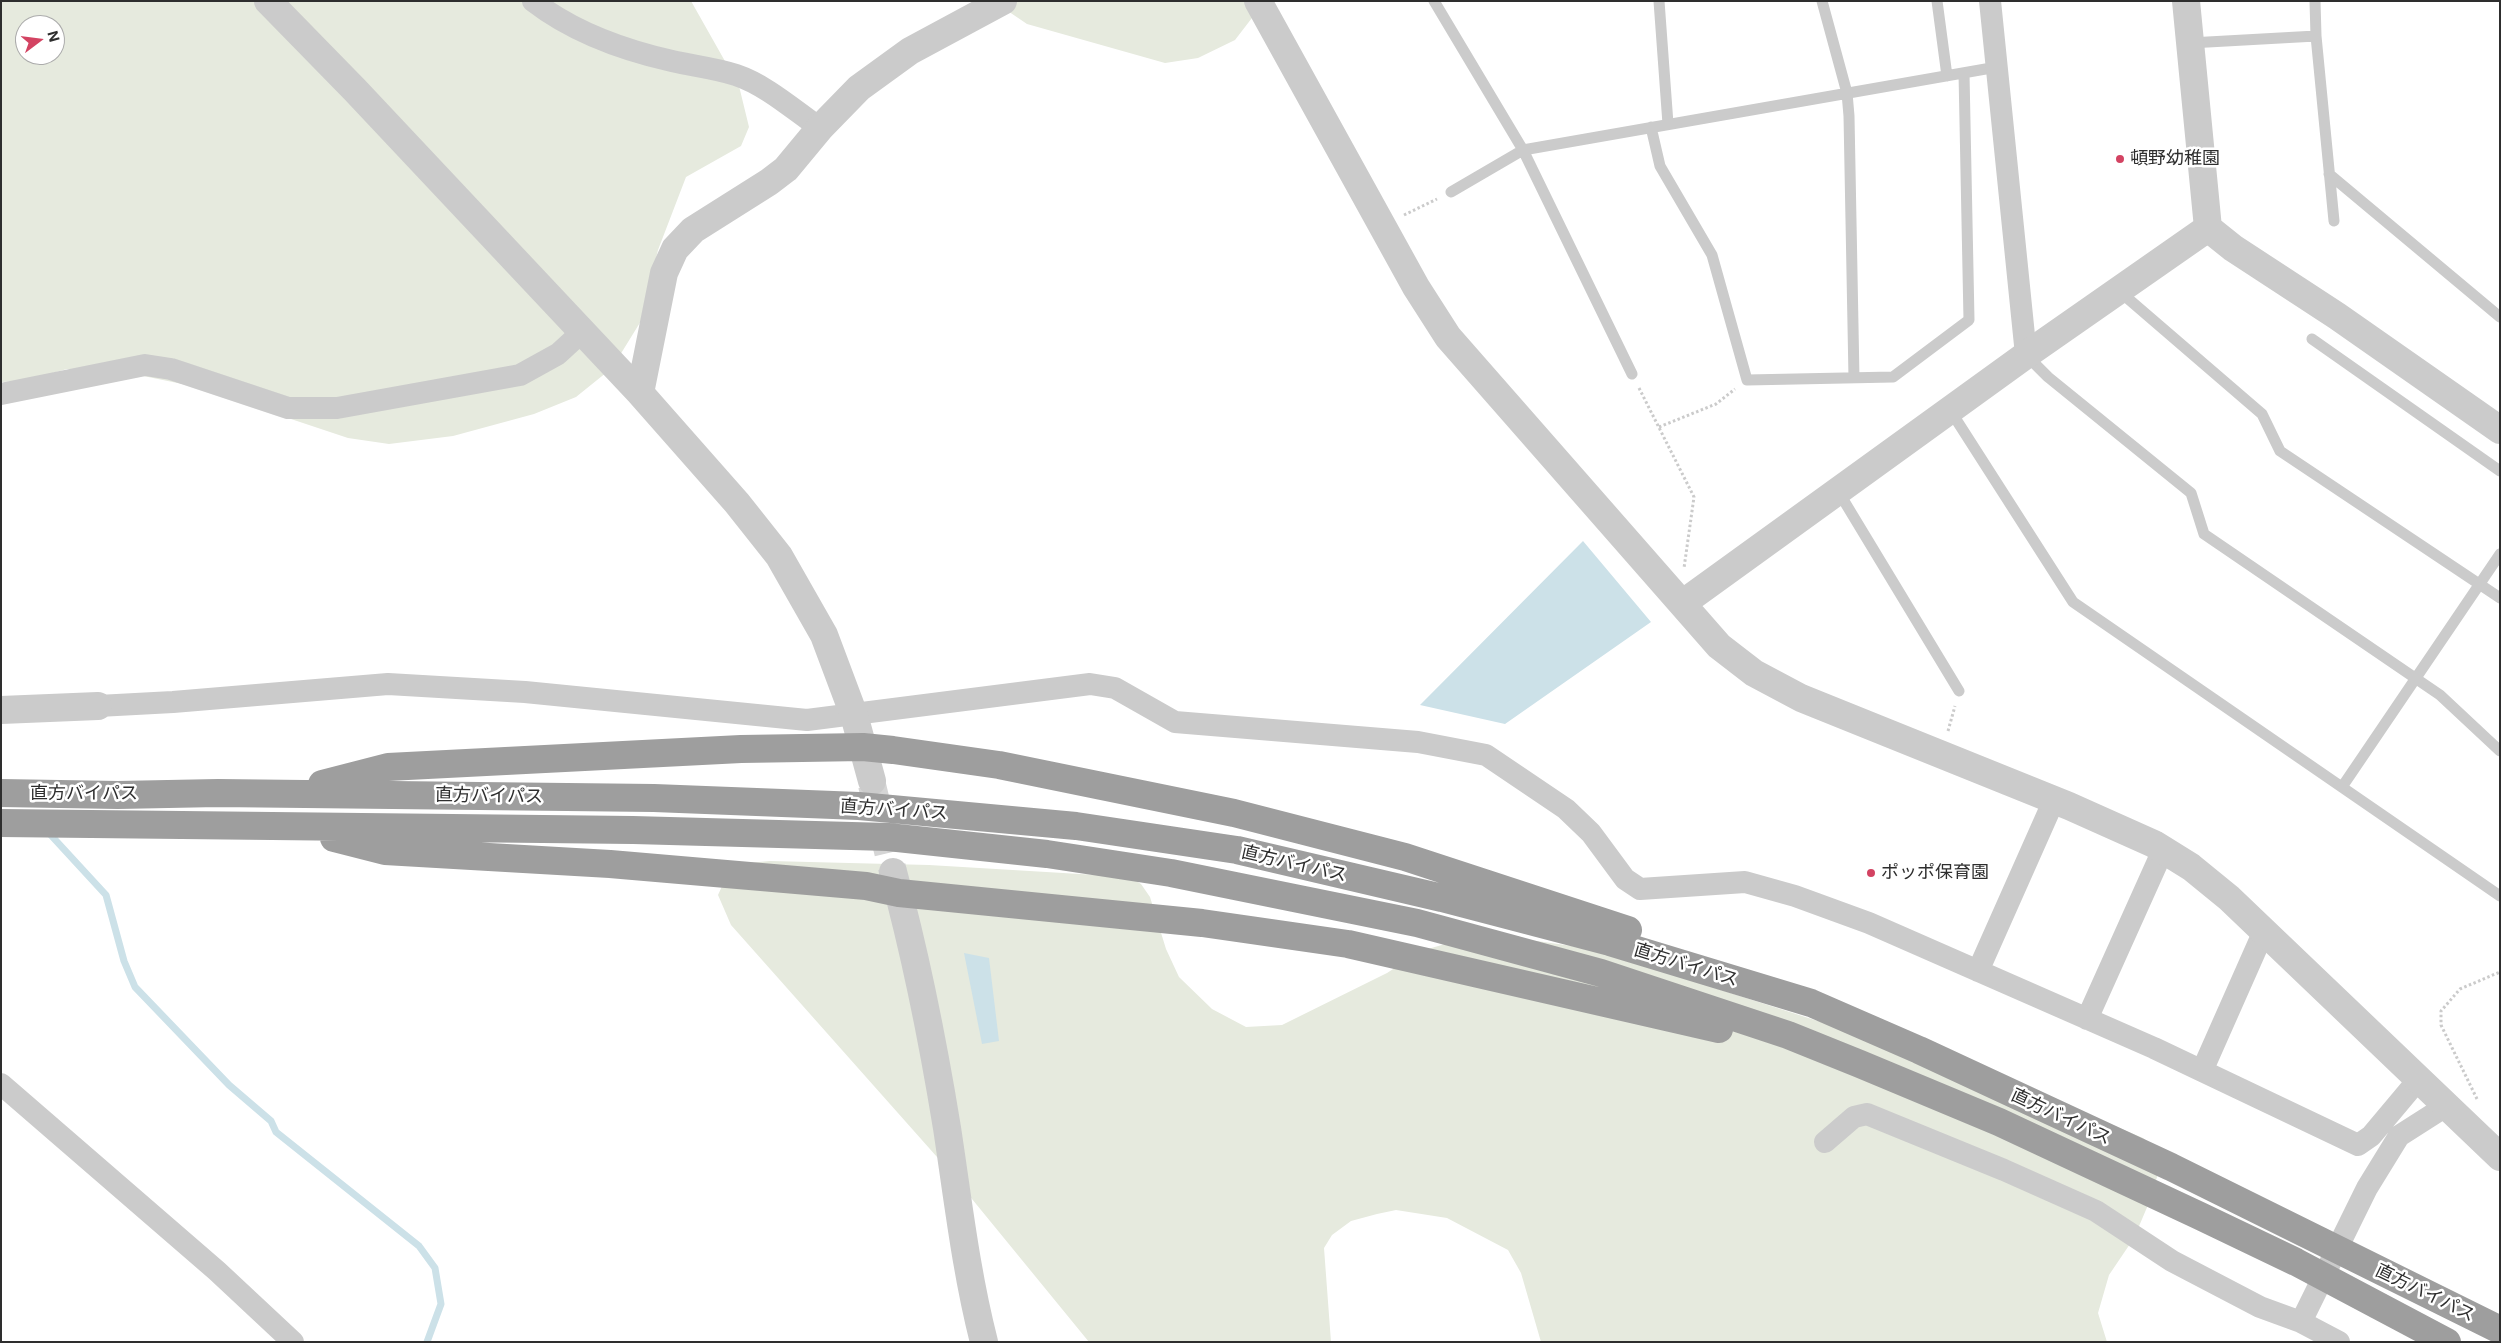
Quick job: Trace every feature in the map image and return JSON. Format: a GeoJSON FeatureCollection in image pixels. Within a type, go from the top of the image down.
{"type":"FeatureCollection","features":[{"type":"Feature","properties":{"kind":"highway"},"geometry":{"type":"LineString","coordinates":[[287,793],[388,767],[741,750],[863,747],[999,765],[1234,813],[1405,857],[1745,968],[1811,1003]]}},
{"type":"Feature","properties":{"kind":"highway","name":"直方バイパス"},"geometry":{"type":"LineString","coordinates":[[1,793],[287,793],[654,798],[859,806],[1076,826],[1237,850],[1442,898],[1610,942],[1811,1003],[1919,1050],[2171,1167],[2500,1330]]}},
{"type":"Feature","properties":{"kind":"highway","name":"直方バイパス"},"geometry":{"type":"LineString","coordinates":[[1,823],[292,828],[633,830],[888,837],[1047,854],[1171,873],[1417,923],[1601,974],[1788,1035],[1999,1122],[2296,1262],[2447,1342]]}},
{"type":"Feature","properties":{"kind":"highway"},"geometry":{"type":"LineString","coordinates":[[292,828],[384,851],[610,864],[866,886],[896,882],[1202,923],[1348,944],[1721,1030],[1788,1035]]}},
{"type":"Feature","properties":{"kind":"street"},"geometry":{"type":"LineString","coordinates":[[268,1],[356,90],[583,331],[737,503],[779,556],[824,635],[854,715],[872,781]]}},
{"type":"Feature","properties":{"kind":"street"},"geometry":{"type":"LineString","coordinates":[[533,1],[553,17],[603,41],[671,61],[737,75],[763,88],[820,128]]}},
{"type":"Feature","properties":{"kind":"street"},"geometry":{"type":"LineString","coordinates":[[640,393],[664,273],[675,249],[693,230],[769,182],[786,169],[820,128],[859,88],[910,51],[1003,1]]}},
{"type":"Feature","properties":{"kind":"street"},"geometry":{"type":"LineString","coordinates":[[1258,1],[1416,287],[1448,337],[1719,646],[1754,673],[1801,698],[2054,800],[2163,850],[2191,867],[2229,898],[2500,1157]]}},
{"type":"Feature","properties":{"kind":"street"},"geometry":{"type":"LineString","coordinates":[[1990,1],[2026,355]]}},
{"type":"Feature","properties":{"kind":"street"},"geometry":{"type":"LineString","coordinates":[[2186,1],[2208,228],[2233,248],[2337,316],[2500,430]]}},
{"type":"Feature","properties":{"kind":"street"},"geometry":{"type":"LineString","coordinates":[[1683,603],[2026,355],[2208,228]]}},
{"type":"Feature","properties":{"kind":"street"},"geometry":{"type":"LineString","coordinates":[[1,394],[145,366],[171,368],[288,408],[336,408],[520,375],[558,354],[583,331]]}},
{"type":"Feature","properties":{"kind":"street"},"geometry":{"type":"LineString","coordinates":[[1,710],[173,702],[388,684],[526,692],[807,720],[1090,684],[1115,688],[1175,722],[1418,742],[1486,755],[1566,809],[1591,833],[1625,879],[1640,889],[1745,882],[1794,896],[1869,923],[2087,1018],[2358,1145],[2371,1136],[2418,1080]]}},
{"type":"Feature","properties":{"kind":"street"},"geometry":{"type":"LineString","coordinates":[[1978,971],[2054,800]]}},
{"type":"Feature","properties":{"kind":"street"},"geometry":{"type":"LineString","coordinates":[[2087,1018],[2163,850]]}},
{"type":"Feature","properties":{"kind":"street"},"geometry":{"type":"LineString","coordinates":[[896,882],[920,984],[947,1126],[972,1296],[984,1342]]}},
{"type":"Feature","properties":{"kind":"street"},"geometry":{"type":"LineString","coordinates":[[2202,1071],[2264,931]]}},
{"type":"Feature","properties":{"kind":"street"},"geometry":{"type":"LineString","coordinates":[[1,1084],[217,1271],[293,1342]]}},
{"type":"Feature","properties":{"kind":"street"},"geometry":{"type":"LineString","coordinates":[[2301,1322],[2367,1188],[2399,1136],[2446,1106]]}},
{"type":"Feature","properties":{"kind":"street"},"geometry":{"type":"LineString","coordinates":[[1825,1142],[1854,1117],[1867,1114],[2004,1170],[2096,1211],[2172,1261],[2260,1307],[2301,1322],[2339,1342]]}},
{"type":"Feature","properties":{"kind":"lane"},"geometry":{"type":"LineString","coordinates":[[1434,1],[1522,150],[1632,374]]}},
{"type":"Feature","properties":{"kind":"lane"},"geometry":{"type":"LineString","coordinates":[[1659,1],[1668,124]]}},
{"type":"Feature","properties":{"kind":"lane"},"geometry":{"type":"LineString","coordinates":[[1822,1],[1847,93],[1854,378]]}},
{"type":"Feature","properties":{"kind":"lane"},"geometry":{"type":"LineString","coordinates":[[1937,1],[1948,76]]}},
{"type":"Feature","properties":{"kind":"lane"},"geometry":{"type":"LineString","coordinates":[[2315,1],[2316,36],[2334,221]]}},
{"type":"Feature","properties":{"kind":"lane"},"geometry":{"type":"LineString","coordinates":[[2190,43],[2316,36]]}},
{"type":"Feature","properties":{"kind":"lane"},"geometry":{"type":"LineString","coordinates":[[1451,192],[1522,150],[1997,67]]}},
{"type":"Feature","properties":{"kind":"lane"},"geometry":{"type":"LineString","coordinates":[[1651,127],[1660,166],[1712,255],[1747,380],[1893,376],[1969,320],[1964,73]]}},
{"type":"Feature","properties":{"kind":"lane"},"geometry":{"type":"LineString","coordinates":[[2328,174],[2500,317]]}},
{"type":"Feature","properties":{"kind":"lane"},"geometry":{"type":"LineString","coordinates":[[2118,290],[2262,414],[2280,451],[2500,598]]}},
{"type":"Feature","properties":{"kind":"lane"},"geometry":{"type":"LineString","coordinates":[[2312,340],[2500,471]]}},
{"type":"Feature","properties":{"kind":"lane"},"geometry":{"type":"LineString","coordinates":[[2026,355],[2048,377],[2190,493],[2204,534],[2440,695],[2500,751]]}},
{"type":"Feature","properties":{"kind":"lane"},"geometry":{"type":"LineString","coordinates":[[1950,410],[2073,602],[2500,896]]}},
{"type":"Feature","properties":{"kind":"lane"},"geometry":{"type":"LineString","coordinates":[[1838,491],[1959,691]]}},
{"type":"Feature","properties":{"kind":"lane"},"geometry":{"type":"LineString","coordinates":[[2342,787],[2500,554]]}},
{"type":"Feature","properties":{"kind":"path"},"geometry":{"type":"LineString","coordinates":[[1382,225],[1451,192]]}},
{"type":"Feature","properties":{"kind":"path"},"geometry":{"type":"LineString","coordinates":[[1632,374],[1694,497],[1682,576]]}},
{"type":"Feature","properties":{"kind":"path"},"geometry":{"type":"LineString","coordinates":[[1659,427],[1716,404],[1747,380]]}},
{"type":"Feature","properties":{"kind":"path"},"geometry":{"type":"LineString","coordinates":[[1941,754],[1959,691]]}},
{"type":"Feature","properties":{"kind":"path"},"geometry":{"type":"LineString","coordinates":[[2480,1104],[2441,1025],[2441,1011],[2460,989],[2500,972]]}},
{"type":"Feature","properties":{"kind":"shaded area"},"geometry":{"type":"Polygon","coordinates":[[[1,1],[691,1],[739,86],[749,127],[741,146],[686,177],[658,250],[641,321],[612,368],[576,397],[534,414],[453,436],[389,444],[348,438],[192,386],[119,371],[67,369],[24,381],[1,382],[1,1]]]}},
{"type":"Feature","properties":{"kind":"shaded area"},"geometry":{"type":"Polygon","coordinates":[[[997,1],[1265,1],[1235,40],[1198,58],[1165,63],[1027,24],[999,5],[997,1]]]}},
{"type":"Feature","properties":{"kind":"shaded area"},"geometry":{"type":"Polygon","coordinates":[[[770,861],[929,865],[1130,877],[1141,884],[1150,897],[1166,949],[1179,977],[1212,1009],[1246,1027],[1282,1025],[1387,973],[1421,951],[1452,942],[1490,936],[1593,949],[2024,1087],[2143,1138],[2154,1147],[2160,1168],[2148,1205],[2134,1238],[2109,1275],[2098,1313],[2107,1342],[1541,1342],[1521,1273],[1508,1250],[1447,1218],[1396,1210],[1351,1221],[1332,1235],[1324,1248],[1331,1342],[1089,1342],[945,1166],[731,925],[718,895],[723,884],[748,863],[770,861]]]}},
{"type":"Feature","properties":{"kind":"water"},"geometry":{"type":"Polygon","coordinates":[[[1583,541],[1651,622],[1505,724],[1420,705],[1583,541]]]}},
{"type":"Feature","properties":{"kind":"water"},"geometry":{"type":"Polygon","coordinates":[[[964,953],[989,958],[999,1041],[982,1044],[964,953]]]}},
{"type":"Feature","properties":{"kind":"waterway"},"geometry":{"type":"LineString","coordinates":[[48,832],[106,895],[124,961],[135,987],[229,1085],[271,1121],[276,1132],[419,1246],[435,1268],[441,1304],[427,1342]]}},
{"type":"Feature","properties":{"kind":"tunnel"},"geometry":{"type":"LineString","coordinates":[[872,785],[893,872]]}},
{"type":"Feature","properties":{"kind":"place","name":"頓野幼稚園"},"geometry":{"type":"Point","coordinates":[2120,159]}},
{"type":"Feature","properties":{"kind":"place","name":"ポッポ保育園"},"geometry":{"type":"Point","coordinates":[1871,873]}}]}
